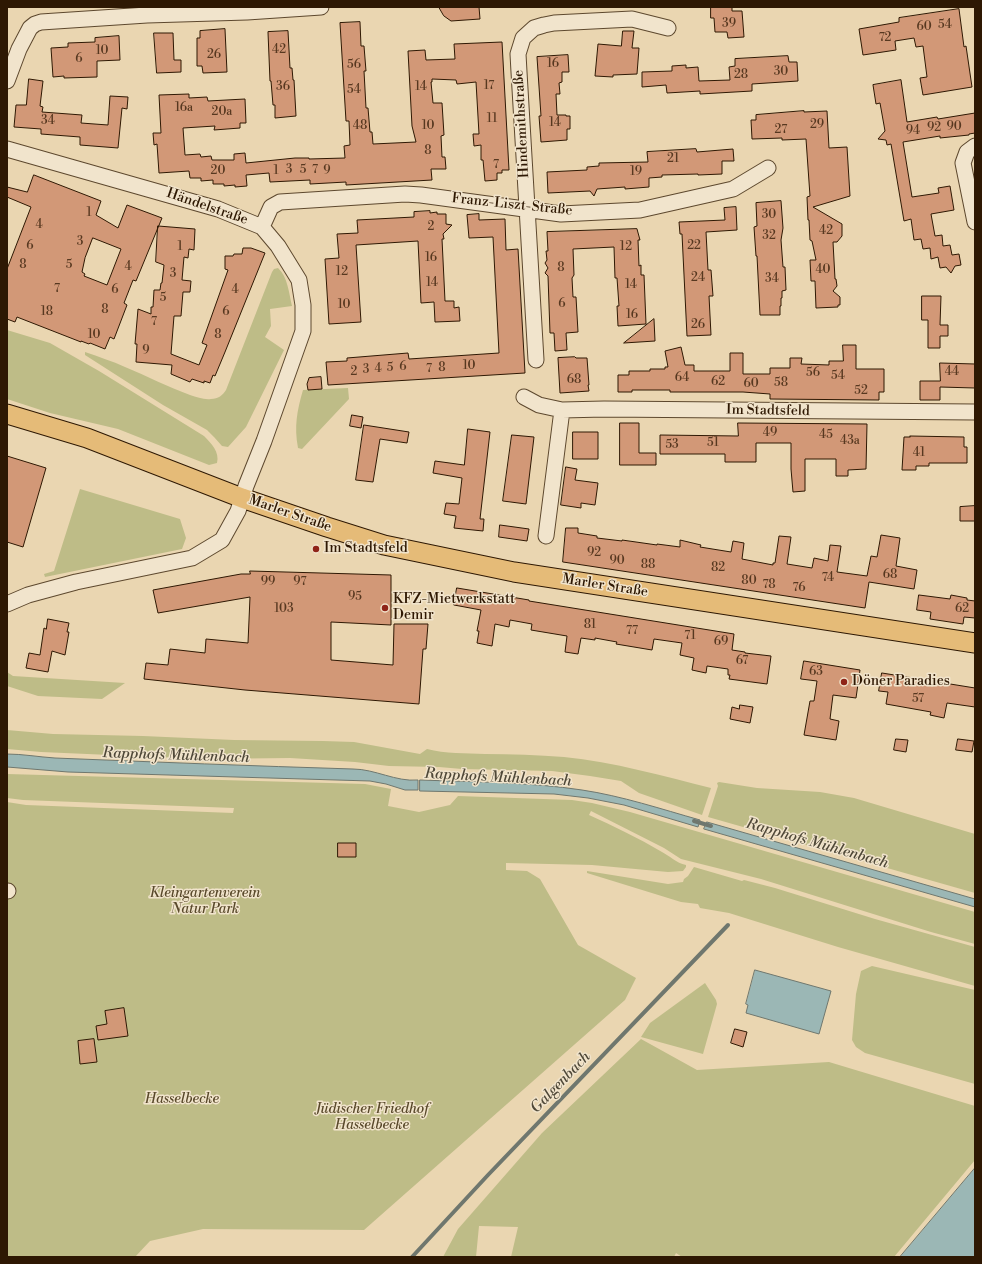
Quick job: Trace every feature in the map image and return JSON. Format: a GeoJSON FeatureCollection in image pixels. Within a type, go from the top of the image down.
{"type":"FeatureCollection","features":[{"type":"Feature","properties":{"kind":"main road","name":"Marler Straße"},"geometry":{"type":"LineString","coordinates":[[7,414],[87,438],[242,498],[384,545],[493,568],[975,643]]}},
{"type":"Feature","properties":{"kind":"street"},"geometry":{"type":"LineString","coordinates":[[7,81],[19,49],[30,28],[35,24],[42,22],[147,15],[247,12],[321,7]]}},
{"type":"Feature","properties":{"kind":"street","name":"Hindemithstraße"},"geometry":{"type":"LineString","coordinates":[[536,360],[518,54],[523,38],[534,28],[554,23],[632,19],[668,28]]}},
{"type":"Feature","properties":{"kind":"street"},"geometry":{"type":"LineString","coordinates":[[975,146],[967,152],[963,163],[975,222]]}},
{"type":"Feature","properties":{"kind":"street","name":"Händelstraße"},"geometry":{"type":"LineString","coordinates":[[7,149],[218,208],[262,227],[278,246],[300,280],[303,305],[303,331],[242,498]]}},
{"type":"Feature","properties":{"kind":"street","name":"Franz-Liszt-Straße"},"geometry":{"type":"LineString","coordinates":[[262,227],[271,207],[280,202],[405,194],[421,194],[561,214],[640,210],[733,189],[768,168]]}},
{"type":"Feature","properties":{"kind":"street","name":"Im Stadtsfeld"},"geometry":{"type":"LineString","coordinates":[[524,397],[539,406],[562,410],[612,409],[975,412]]}},
{"type":"Feature","properties":{"kind":"street"},"geometry":{"type":"LineString","coordinates":[[546,536],[562,410]]}},
{"type":"Feature","properties":{"kind":"street","name":"Marler Straße"},"geometry":{"type":"LineString","coordinates":[[7,604],[28,595],[76,582],[192,558],[222,540],[238,510],[242,498]]}},
{"type":"Feature","properties":{"kind":"green space"},"geometry":{"type":"Polygon","coordinates":[[[278,268],[286,281],[292,306],[270,309],[271,326],[265,337],[284,350],[246,427],[228,447],[222,446],[207,430],[163,405],[85,355],[85,352],[110,361],[190,395],[206,399],[214,399],[222,395],[226,390],[272,272],[274,269],[278,268]]]}},
{"type":"Feature","properties":{"kind":"green space"},"geometry":{"type":"Polygon","coordinates":[[[7,330],[50,343],[99,371],[204,436],[216,451],[218,459],[217,463],[209,465],[118,429],[50,413],[7,399],[7,330]]]}},
{"type":"Feature","properties":{"kind":"green space"},"geometry":{"type":"Polygon","coordinates":[[[348,388],[349,399],[302,449],[298,448],[296,433],[297,419],[303,390],[348,388]]]}},
{"type":"Feature","properties":{"kind":"green space"},"geometry":{"type":"Polygon","coordinates":[[[80,489],[180,519],[186,538],[182,549],[45,577],[44,574],[54,571],[80,489]]]}},
{"type":"Feature","properties":{"kind":"green space"},"geometry":{"type":"Polygon","coordinates":[[[7,672],[13,676],[125,683],[102,699],[38,696],[7,686],[7,672]]]}},
{"type":"Feature","properties":{"kind":"green space"},"geometry":{"type":"Polygon","coordinates":[[[7,730],[53,734],[354,742],[420,754],[427,749],[456,753],[564,757],[620,766],[711,788],[702,815],[639,793],[621,781],[552,771],[389,766],[355,762],[290,758],[203,759],[41,752],[7,749],[7,730]]]}},
{"type":"Feature","properties":{"kind":"green space"},"geometry":{"type":"Polygon","coordinates":[[[7,774],[365,784],[391,789],[388,806],[419,812],[450,805],[458,796],[572,800],[592,803],[630,812],[975,912],[975,944],[931,932],[761,879],[681,859],[664,848],[591,811],[589,815],[644,842],[676,861],[686,865],[686,867],[683,871],[668,872],[592,865],[506,863],[506,870],[527,871],[540,879],[578,945],[636,978],[625,1000],[364,1230],[203,1229],[150,1241],[135,1257],[7,1257],[7,802],[26,805],[233,813],[234,808],[23,800],[7,798],[7,774]]]}},
{"type":"Feature","properties":{"kind":"green space"},"geometry":{"type":"Polygon","coordinates":[[[719,782],[757,788],[820,792],[854,798],[975,834],[975,893],[708,817],[718,786],[717,783],[719,782]]]}},
{"type":"Feature","properties":{"kind":"green space"},"geometry":{"type":"Polygon","coordinates":[[[694,867],[742,881],[744,880],[775,888],[875,919],[975,947],[975,986],[838,947],[729,913],[700,908],[698,904],[681,902],[587,873],[587,871],[668,884],[683,882],[694,867]]]}},
{"type":"Feature","properties":{"kind":"green space"},"geometry":{"type":"Polygon","coordinates":[[[872,966],[975,990],[975,1084],[865,1053],[856,1047],[852,1040],[856,994],[861,971],[872,966]]]}},
{"type":"Feature","properties":{"kind":"green space"},"geometry":{"type":"Polygon","coordinates":[[[705,983],[717,1004],[703,1054],[641,1037],[650,1023],[705,983]]]}},
{"type":"Feature","properties":{"kind":"green space"},"geometry":{"type":"Polygon","coordinates":[[[641,1039],[697,1070],[829,1062],[975,1106],[975,1160],[894,1257],[682,1257],[676,1253],[674,1257],[511,1257],[518,1227],[479,1226],[476,1257],[443,1257],[458,1229],[542,1133],[641,1039]]]}},
{"type":"Feature","properties":{"kind":"water"},"geometry":{"type":"Polygon","coordinates":[[[7,754],[55,758],[361,770],[402,779],[418,780],[418,790],[405,790],[370,781],[68,772],[7,767],[7,754]]]}},
{"type":"Feature","properties":{"kind":"water"},"geometry":{"type":"Polygon","coordinates":[[[420,780],[562,787],[627,799],[700,820],[698,827],[624,805],[588,798],[554,794],[420,791],[420,780]]]}},
{"type":"Feature","properties":{"kind":"water"},"geometry":{"type":"Polygon","coordinates":[[[707,822],[975,899],[975,907],[704,829],[707,822]]]}},
{"type":"Feature","properties":{"kind":"water"},"geometry":{"type":"Polygon","coordinates":[[[755,970],[831,991],[819,1034],[746,1013],[748,1005],[746,1004],[755,970]]]}},
{"type":"Feature","properties":{"kind":"water"},"geometry":{"type":"Polygon","coordinates":[[[975,1168],[975,1257],[900,1257],[975,1168]]]}},
{"type":"Feature","properties":{"kind":"building"},"geometry":{"type":"Polygon","coordinates":[[[439,7],[479,7],[480,19],[451,21],[444,16],[439,7]]]}},
{"type":"Feature","properties":{"kind":"building"},"geometry":{"type":"Polygon","coordinates":[[[711,7],[732,7],[732,11],[742,11],[744,37],[728,38],[727,32],[715,32],[714,18],[711,18],[711,7]]]}},
{"type":"Feature","properties":{"kind":"building"},"geometry":{"type":"Polygon","coordinates":[[[959,9],[964,47],[966,46],[972,87],[923,95],[920,78],[927,77],[923,46],[916,47],[914,38],[895,41],[896,50],[863,55],[859,29],[899,22],[899,18],[959,9]]]}},
{"type":"Feature","properties":{"kind":"building"},"geometry":{"type":"Polygon","coordinates":[[[360,22],[361,46],[364,46],[366,71],[364,71],[366,108],[368,108],[370,132],[372,132],[373,144],[416,142],[412,126],[408,51],[425,50],[426,60],[455,59],[454,44],[502,42],[509,170],[502,170],[502,173],[497,173],[497,180],[485,181],[483,160],[481,160],[481,145],[474,146],[473,134],[479,134],[476,82],[457,84],[456,80],[432,79],[433,103],[442,103],[444,135],[441,136],[442,157],[445,157],[446,169],[431,169],[432,180],[346,185],[346,182],[310,184],[310,180],[270,182],[269,173],[246,175],[247,186],[235,187],[235,185],[224,186],[224,184],[213,184],[213,180],[201,181],[201,178],[190,178],[189,171],[159,173],[157,144],[154,145],[153,133],[161,133],[159,95],[189,94],[189,98],[207,97],[208,101],[245,99],[246,123],[240,123],[240,128],[214,130],[215,126],[183,128],[185,155],[200,154],[201,157],[211,156],[212,160],[234,160],[234,154],[245,153],[246,163],[295,158],[345,158],[344,146],[350,145],[349,121],[346,121],[340,23],[360,22]]]}},
{"type":"Feature","properties":{"kind":"building"},"geometry":{"type":"Polygon","coordinates":[[[225,29],[227,72],[203,73],[202,66],[197,66],[197,38],[200,38],[200,31],[225,29]]]}},
{"type":"Feature","properties":{"kind":"building"},"geometry":{"type":"Polygon","coordinates":[[[288,31],[290,68],[292,68],[294,80],[296,116],[275,118],[275,105],[273,105],[270,81],[268,32],[288,31]]]}},
{"type":"Feature","properties":{"kind":"building"},"geometry":{"type":"Polygon","coordinates":[[[623,31],[634,31],[632,48],[639,48],[637,74],[613,75],[613,77],[595,76],[598,44],[621,46],[623,31]]]}},
{"type":"Feature","properties":{"kind":"building"},"geometry":{"type":"Polygon","coordinates":[[[154,33],[173,33],[174,60],[181,60],[181,72],[157,73],[154,33]]]}},
{"type":"Feature","properties":{"kind":"building"},"geometry":{"type":"Polygon","coordinates":[[[119,36],[120,60],[97,61],[97,77],[53,77],[51,48],[68,47],[68,43],[95,42],[95,38],[119,36]]]}},
{"type":"Feature","properties":{"kind":"building"},"geometry":{"type":"Polygon","coordinates":[[[568,55],[569,72],[562,72],[562,82],[559,83],[560,94],[556,94],[557,115],[570,116],[570,129],[567,129],[567,140],[541,142],[539,116],[541,116],[537,57],[568,55]]]}},
{"type":"Feature","properties":{"kind":"building"},"geometry":{"type":"Polygon","coordinates":[[[788,56],[789,62],[797,62],[798,81],[752,84],[752,91],[700,94],[700,91],[667,93],[666,85],[642,87],[642,72],[672,71],[672,66],[686,65],[686,68],[698,67],[699,81],[730,80],[729,67],[735,66],[735,59],[788,56]]]}},
{"type":"Feature","properties":{"kind":"building"},"geometry":{"type":"Polygon","coordinates":[[[29,79],[43,81],[40,106],[43,107],[42,112],[82,115],[81,123],[108,125],[110,96],[128,97],[127,109],[122,108],[118,148],[80,145],[80,137],[41,134],[41,129],[14,127],[16,105],[26,105],[29,79]]]}},
{"type":"Feature","properties":{"kind":"building"},"geometry":{"type":"Polygon","coordinates":[[[901,80],[907,122],[975,113],[975,133],[940,138],[940,136],[903,142],[912,197],[939,193],[938,188],[950,186],[954,210],[931,214],[935,236],[942,235],[943,246],[950,245],[952,255],[959,254],[961,265],[955,266],[951,273],[946,267],[940,268],[938,257],[931,259],[930,248],[923,249],[921,239],[914,240],[911,219],[904,221],[891,144],[887,145],[886,140],[878,139],[885,131],[880,103],[876,104],[873,85],[901,80]]]}},
{"type":"Feature","properties":{"kind":"building"},"geometry":{"type":"Polygon","coordinates":[[[804,111],[827,111],[829,148],[847,147],[850,196],[813,207],[842,224],[842,236],[837,242],[833,242],[835,279],[837,286],[833,291],[840,297],[840,305],[838,305],[838,307],[816,308],[815,281],[811,281],[810,260],[816,260],[812,241],[810,240],[808,220],[807,197],[810,196],[806,139],[752,139],[751,120],[756,120],[756,115],[804,111]]]}},
{"type":"Feature","properties":{"kind":"building"},"geometry":{"type":"Polygon","coordinates":[[[696,149],[697,152],[733,149],[734,161],[722,161],[722,174],[662,175],[662,177],[649,178],[649,187],[597,189],[594,196],[590,191],[548,193],[547,172],[587,170],[587,167],[599,166],[599,163],[648,162],[647,152],[696,149]]]}},
{"type":"Feature","properties":{"kind":"building"},"geometry":{"type":"Polygon","coordinates":[[[34,175],[101,201],[96,215],[118,228],[127,205],[162,218],[136,281],[133,280],[124,303],[127,305],[114,339],[110,337],[105,349],[90,343],[81,342],[17,317],[15,322],[7,319],[7,269],[31,207],[7,197],[7,187],[27,192],[34,175]],[[93,238],[85,258],[82,272],[85,274],[84,276],[107,285],[121,249],[93,238]]]}},
{"type":"Feature","properties":{"kind":"building"},"geometry":{"type":"Polygon","coordinates":[[[781,201],[783,228],[781,240],[783,267],[785,267],[786,290],[782,291],[780,315],[760,315],[754,227],[757,226],[756,203],[781,201]]]}},
{"type":"Feature","properties":{"kind":"building"},"geometry":{"type":"Polygon","coordinates":[[[736,207],[737,230],[706,232],[708,270],[711,270],[713,296],[709,296],[711,335],[687,336],[682,234],[680,234],[679,222],[725,220],[724,208],[736,207]]]}},
{"type":"Feature","properties":{"kind":"building"},"geometry":{"type":"Polygon","coordinates":[[[430,211],[430,213],[437,212],[437,214],[446,214],[446,224],[452,225],[443,234],[444,239],[442,239],[445,301],[454,301],[454,308],[459,307],[460,321],[435,322],[434,302],[421,303],[418,241],[356,245],[361,322],[329,324],[325,259],[339,258],[337,234],[358,233],[357,220],[414,217],[414,212],[430,211]]]}},
{"type":"Feature","properties":{"kind":"building"},"geometry":{"type":"Polygon","coordinates":[[[479,214],[479,220],[505,219],[506,250],[518,249],[525,373],[328,385],[326,362],[347,361],[347,358],[408,353],[409,359],[499,353],[493,237],[469,238],[467,215],[479,214]]]}},
{"type":"Feature","properties":{"kind":"building"},"geometry":{"type":"Polygon","coordinates":[[[158,226],[195,229],[194,250],[189,249],[188,258],[184,257],[182,280],[191,281],[190,292],[183,292],[181,316],[174,316],[171,354],[199,365],[207,345],[202,343],[228,270],[225,269],[225,256],[242,254],[243,248],[251,248],[265,253],[215,376],[213,375],[210,383],[204,381],[204,383],[192,379],[190,382],[171,374],[172,365],[136,362],[137,344],[135,344],[138,309],[151,314],[154,290],[160,290],[162,283],[164,265],[156,262],[158,226]]]}},
{"type":"Feature","properties":{"kind":"building"},"geometry":{"type":"Polygon","coordinates":[[[637,229],[640,240],[638,240],[639,266],[641,265],[641,275],[644,275],[646,324],[618,326],[617,306],[619,306],[617,278],[615,278],[614,247],[573,249],[573,297],[576,297],[578,332],[566,333],[567,350],[555,351],[554,333],[550,333],[548,276],[545,273],[548,268],[545,263],[547,260],[546,251],[548,251],[547,232],[637,229]]]}},
{"type":"Feature","properties":{"kind":"building"},"geometry":{"type":"Polygon","coordinates":[[[922,296],[941,296],[940,325],[948,325],[948,336],[940,336],[940,348],[928,348],[928,320],[922,320],[922,296]]]}},
{"type":"Feature","properties":{"kind":"building"},"geometry":{"type":"Polygon","coordinates":[[[654,319],[655,341],[624,343],[654,319]]]}},
{"type":"Feature","properties":{"kind":"building"},"geometry":{"type":"Polygon","coordinates":[[[843,345],[856,345],[856,369],[884,369],[884,392],[879,392],[879,400],[770,399],[770,394],[743,392],[670,392],[670,390],[632,390],[632,392],[618,392],[618,375],[629,375],[629,371],[665,369],[665,367],[668,367],[665,351],[681,347],[685,365],[694,365],[694,371],[730,371],[730,353],[743,353],[743,374],[770,374],[770,368],[790,368],[790,358],[802,358],[801,364],[829,365],[829,361],[843,361],[843,345]]]}},
{"type":"Feature","properties":{"kind":"building"},"geometry":{"type":"Polygon","coordinates":[[[558,358],[587,358],[589,391],[560,393],[558,358]]]}},
{"type":"Feature","properties":{"kind":"building"},"geometry":{"type":"Polygon","coordinates":[[[940,363],[975,364],[975,388],[940,387],[940,400],[920,400],[920,381],[940,381],[940,363]]]}},
{"type":"Feature","properties":{"kind":"building"},"geometry":{"type":"Polygon","coordinates":[[[321,377],[322,389],[308,390],[307,384],[309,378],[321,377]]]}},
{"type":"Feature","properties":{"kind":"building"},"geometry":{"type":"Polygon","coordinates":[[[352,415],[363,417],[361,428],[350,426],[352,415]]]}},
{"type":"Feature","properties":{"kind":"building"},"geometry":{"type":"Polygon","coordinates":[[[620,423],[639,423],[639,453],[656,453],[656,465],[620,465],[620,423]]]}},
{"type":"Feature","properties":{"kind":"building"},"geometry":{"type":"Polygon","coordinates":[[[738,423],[867,424],[866,469],[848,470],[848,476],[836,476],[836,459],[805,459],[805,491],[793,492],[791,443],[756,443],[756,462],[725,462],[725,454],[660,454],[660,435],[738,436],[738,423]]]}},
{"type":"Feature","properties":{"kind":"building"},"geometry":{"type":"Polygon","coordinates":[[[364,425],[409,432],[407,443],[380,439],[373,482],[356,480],[364,425]]]}},
{"type":"Feature","properties":{"kind":"building"},"geometry":{"type":"Polygon","coordinates":[[[468,429],[490,432],[480,519],[484,519],[483,531],[454,528],[456,516],[444,514],[446,503],[459,504],[462,478],[433,473],[435,461],[464,465],[468,429]]]}},
{"type":"Feature","properties":{"kind":"building"},"geometry":{"type":"Polygon","coordinates":[[[573,432],[598,432],[598,459],[573,459],[573,432]]]}},
{"type":"Feature","properties":{"kind":"building"},"geometry":{"type":"Polygon","coordinates":[[[512,435],[534,437],[526,504],[503,501],[512,435]]]}},
{"type":"Feature","properties":{"kind":"building"},"geometry":{"type":"Polygon","coordinates":[[[904,437],[964,437],[964,447],[967,447],[967,463],[929,463],[929,466],[916,466],[916,470],[902,470],[904,437]]]}},
{"type":"Feature","properties":{"kind":"building"},"geometry":{"type":"Polygon","coordinates":[[[7,456],[46,468],[23,547],[7,542],[7,456]]]}},
{"type":"Feature","properties":{"kind":"building"},"geometry":{"type":"Polygon","coordinates":[[[566,467],[577,469],[575,480],[598,483],[595,505],[581,503],[581,508],[561,505],[566,467]]]}},
{"type":"Feature","properties":{"kind":"building"},"geometry":{"type":"Polygon","coordinates":[[[975,506],[975,521],[960,521],[960,507],[975,506]]]}},
{"type":"Feature","properties":{"kind":"building"},"geometry":{"type":"Polygon","coordinates":[[[500,525],[529,529],[527,541],[499,537],[500,525]]]}},
{"type":"Feature","properties":{"kind":"building"},"geometry":{"type":"Polygon","coordinates":[[[566,528],[578,528],[578,533],[597,536],[597,538],[680,547],[680,540],[701,545],[700,547],[731,552],[733,541],[744,543],[742,559],[773,565],[773,563],[775,563],[779,536],[791,537],[787,564],[812,568],[814,558],[828,561],[830,545],[841,546],[837,572],[867,576],[871,556],[877,557],[881,535],[900,538],[896,566],[917,570],[914,589],[869,582],[865,608],[563,562],[566,528]]]}},
{"type":"Feature","properties":{"kind":"building"},"geometry":{"type":"Polygon","coordinates":[[[250,571],[391,575],[391,625],[331,622],[331,660],[393,665],[394,624],[428,624],[426,649],[423,649],[419,704],[245,690],[144,679],[146,663],[168,665],[170,649],[205,653],[206,639],[248,643],[250,597],[158,613],[153,590],[241,574],[250,574],[250,571]]]}},
{"type":"Feature","properties":{"kind":"building"},"geometry":{"type":"Polygon","coordinates":[[[457,588],[734,634],[732,650],[771,656],[767,684],[729,679],[730,675],[728,675],[728,669],[707,666],[706,673],[692,670],[694,658],[680,655],[682,643],[654,639],[652,650],[616,644],[617,642],[595,638],[595,640],[581,638],[578,654],[565,652],[567,636],[531,630],[532,624],[510,620],[509,627],[495,624],[492,646],[477,643],[479,631],[477,631],[481,610],[454,605],[457,588]]]}},
{"type":"Feature","properties":{"kind":"building"},"geometry":{"type":"Polygon","coordinates":[[[919,595],[950,599],[951,595],[975,601],[975,618],[964,617],[963,624],[930,619],[931,612],[917,610],[919,595]]]}},
{"type":"Feature","properties":{"kind":"building"},"geometry":{"type":"Polygon","coordinates":[[[48,619],[69,623],[65,655],[52,651],[48,672],[26,668],[29,653],[40,655],[44,628],[46,629],[48,619]]]}},
{"type":"Feature","properties":{"kind":"building"},"geometry":{"type":"Polygon","coordinates":[[[804,661],[860,670],[856,698],[833,695],[830,719],[839,721],[836,740],[804,735],[810,701],[814,701],[817,681],[801,679],[804,661]]]}},
{"type":"Feature","properties":{"kind":"building"},"geometry":{"type":"Polygon","coordinates":[[[882,673],[975,688],[975,707],[947,703],[944,718],[930,715],[931,712],[886,704],[888,692],[879,691],[882,673]]]}},
{"type":"Feature","properties":{"kind":"building"},"geometry":{"type":"Polygon","coordinates":[[[740,705],[753,707],[750,723],[730,719],[732,707],[739,709],[740,705]]]}},
{"type":"Feature","properties":{"kind":"building"},"geometry":{"type":"Polygon","coordinates":[[[896,739],[908,740],[906,752],[894,750],[896,739]]]}},
{"type":"Feature","properties":{"kind":"building"},"geometry":{"type":"Polygon","coordinates":[[[958,739],[974,741],[972,752],[956,750],[958,739]]]}},
{"type":"Feature","properties":{"kind":"building"},"geometry":{"type":"Polygon","coordinates":[[[338,843],[356,843],[356,857],[338,857],[338,843]]]}},
{"type":"Feature","properties":{"kind":"building"},"geometry":{"type":"Polygon","coordinates":[[[124,1008],[128,1036],[98,1040],[96,1026],[107,1024],[105,1011],[124,1008]]]}},
{"type":"Feature","properties":{"kind":"building"},"geometry":{"type":"Polygon","coordinates":[[[735,1029],[747,1032],[743,1047],[731,1043],[735,1029]]]}},
{"type":"Feature","properties":{"kind":"building"},"geometry":{"type":"Polygon","coordinates":[[[94,1039],[97,1062],[80,1064],[78,1041],[94,1039]]]}},
{"type":"Feature","properties":{"kind":"waterway","name":"Rapphofs Mühlenbach"},"geometry":{"type":"LineString","coordinates":[[694,821],[711,826]]}},
{"type":"Feature","properties":{"kind":"waterway","name":"Galgenbach"},"geometry":{"type":"LineString","coordinates":[[412,1257],[488,1175],[728,925]]}},
{"type":"Feature","properties":{"kind":"place","name":"Im Stadtsfeld"},"geometry":{"type":"Point","coordinates":[316,549]}},
{"type":"Feature","properties":{"kind":"place","name":"KFZ-Mietwerkstatt Demir"},"geometry":{"type":"Point","coordinates":[385,608]}},
{"type":"Feature","properties":{"kind":"place","name":"Döner Paradies"},"geometry":{"type":"Point","coordinates":[844,682]}},
{"type":"Feature","properties":{"kind":"park label","name":"Kleingartenverein Natur Park"},"geometry":{"type":"Point","coordinates":[205,902]}},
{"type":"Feature","properties":{"kind":"park label","name":"Hasselbecke"},"geometry":{"type":"Point","coordinates":[182,1100]}},
{"type":"Feature","properties":{"kind":"park label","name":"Jüdischer Friedhof Hasselbecke"},"geometry":{"type":"Point","coordinates":[372,1118]}}]}
